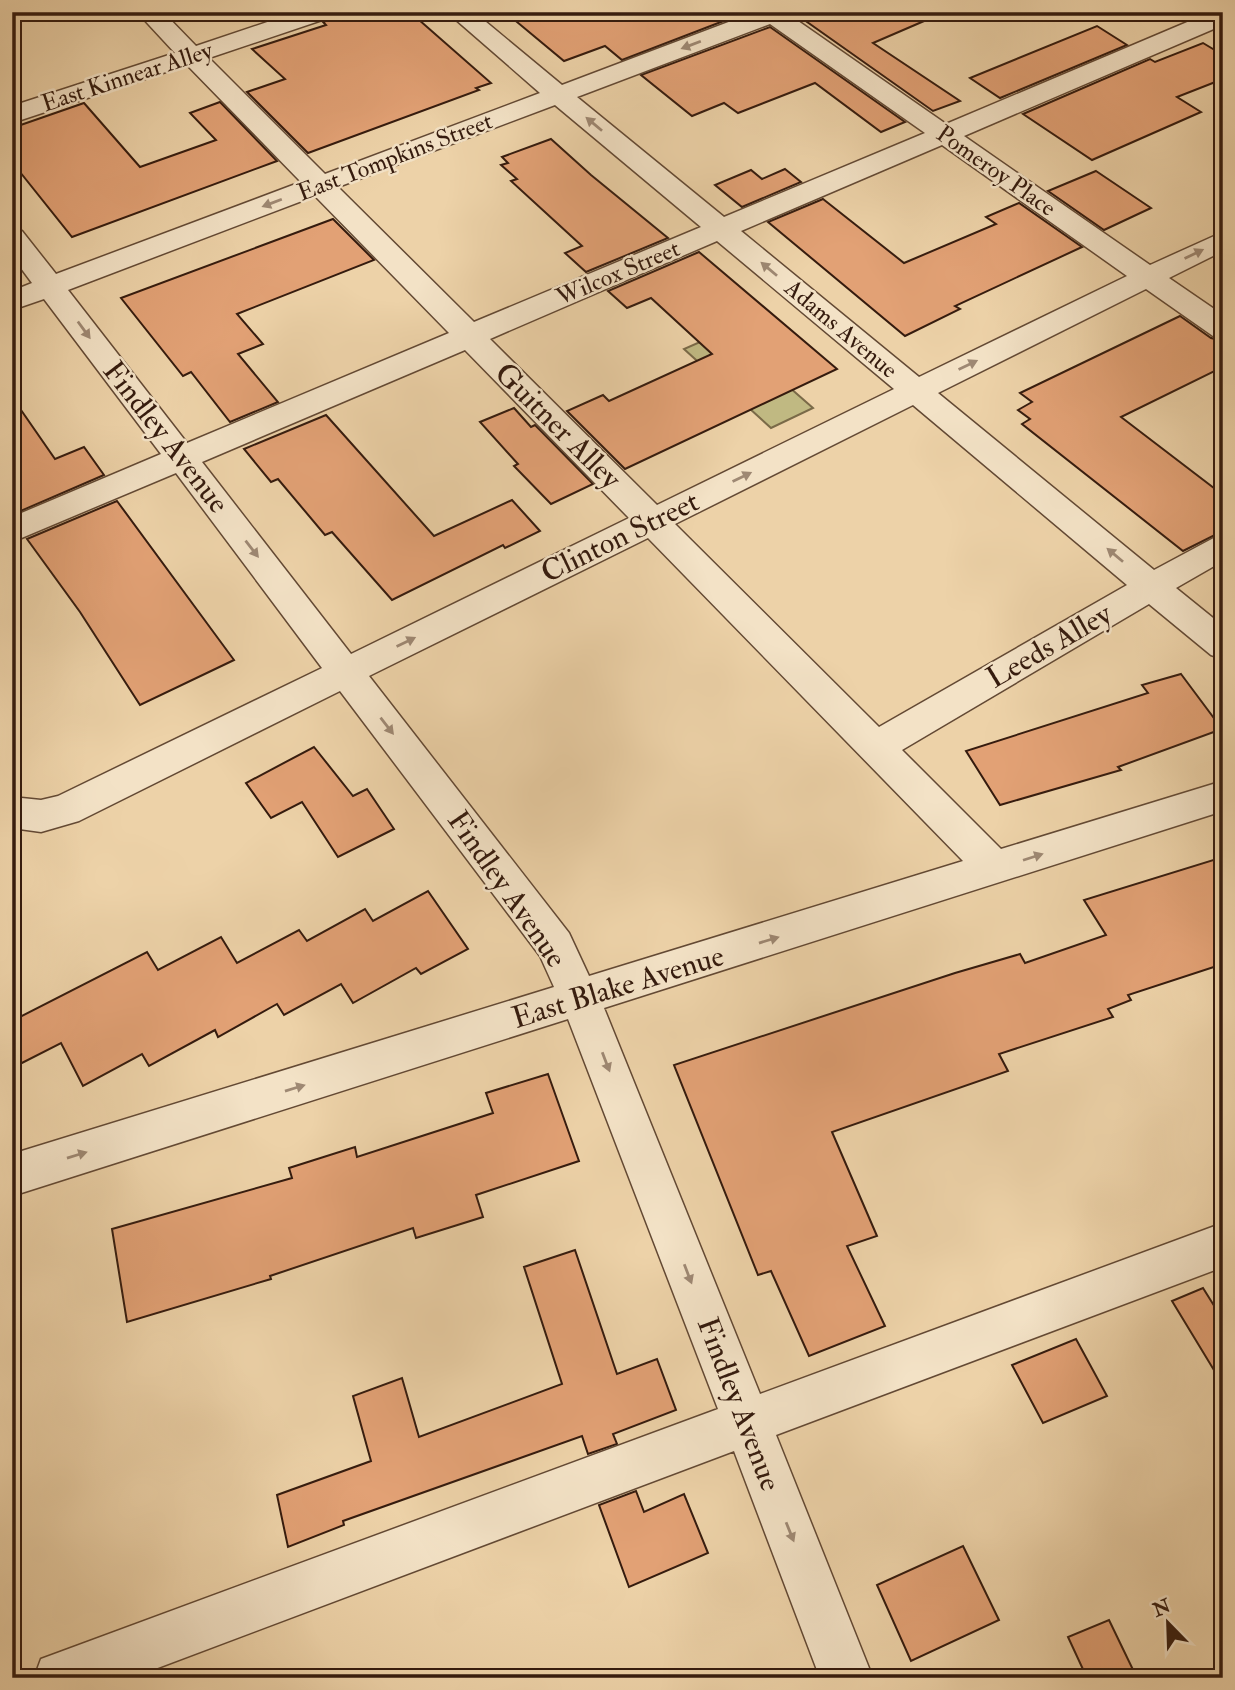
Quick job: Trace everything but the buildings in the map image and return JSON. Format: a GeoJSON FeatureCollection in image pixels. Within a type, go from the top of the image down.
{"type":"FeatureCollection","features":[{"type":"Feature","properties":{"kind":"street","name":"Guitner Alley"},"geometry":{"type":"LineString","coordinates":[[149,12],[996,869]]}},
{"type":"Feature","properties":{"kind":"street","name":"East Kinnear Alley"},"geometry":{"type":"LineString","coordinates":[[12,115],[322,12]]}},
{"type":"Feature","properties":{"kind":"street","name":"Adams Avenue"},"geometry":{"type":"LineString","coordinates":[[459,12],[1223,646]]}},
{"type":"Feature","properties":{"kind":"street","name":"East Tompkins Street"},"geometry":{"type":"LineString","coordinates":[[12,301],[773,13]]}},
{"type":"Feature","properties":{"kind":"street","name":"Pomeroy Place"},"geometry":{"type":"LineString","coordinates":[[773,13],[1223,329]]}},
{"type":"Feature","properties":{"kind":"street","name":"Wilcox Street"},"geometry":{"type":"LineString","coordinates":[[12,530],[944,135],[1222,14]]}},
{"type":"Feature","properties":{"kind":"street","name":"Findley Avenue"},"geometry":{"type":"LineString","coordinates":[[12,237],[555,945],[580,999],[847,1678]]}},
{"type":"Feature","properties":{"kind":"street","name":"Clinton Street"},"geometry":{"type":"LineString","coordinates":[[12,812],[41,816],[66,810],[1223,240]]}},
{"type":"Feature","properties":{"kind":"street","name":"Leeds Alley"},"geometry":{"type":"LineString","coordinates":[[876,747],[1223,545]]}},
{"type":"Feature","properties":{"kind":"street","name":"East Blake Avenue"},"geometry":{"type":"LineString","coordinates":[[12,1175],[1223,796]]}},
{"type":"Feature","properties":{"kind":"street"},"geometry":{"type":"LineString","coordinates":[[60,1678],[1223,1245]]}},
{"type":"Feature","properties":{"kind":"shaded area"},"geometry":{"type":"Polygon","coordinates":[[[725,331],[813,408],[771,428],[684,349],[725,331]]]}}]}
